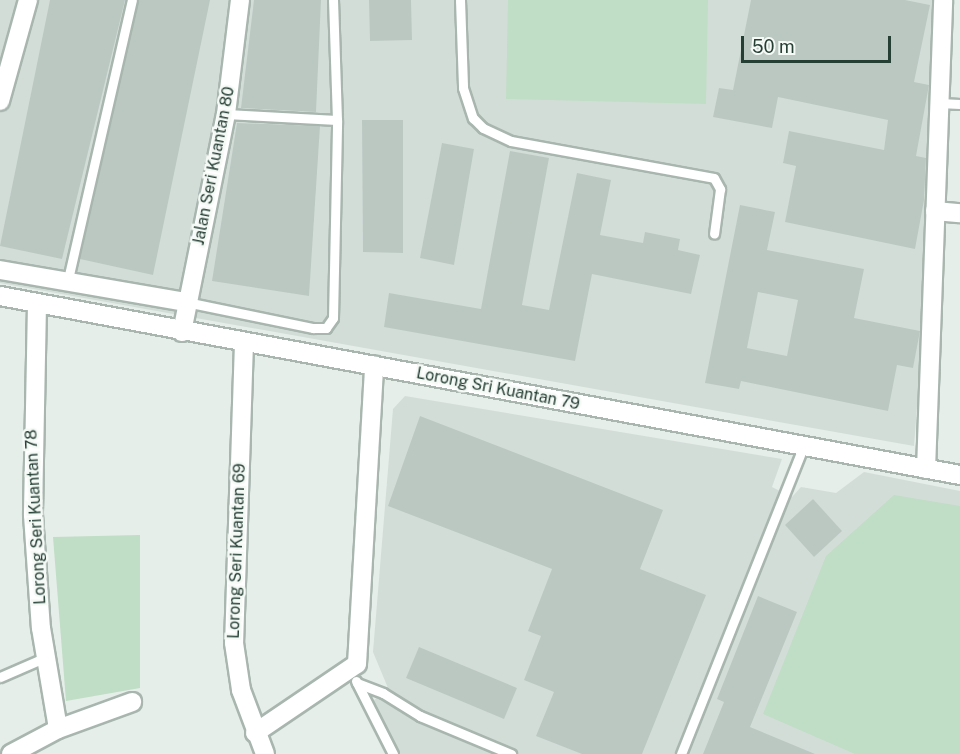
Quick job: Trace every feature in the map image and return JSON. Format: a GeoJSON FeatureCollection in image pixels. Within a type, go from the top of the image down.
{"type":"FeatureCollection","features":[{"type":"Feature","properties":{"kind":"street"},"geometry":{"type":"LineString","coordinates":[[0,101],[28,0]]}},
{"type":"Feature","properties":{"kind":"street","name":"Jalan Seri Kuantan 80"},"geometry":{"type":"LineString","coordinates":[[182,332],[186,302],[226,114],[240,0]]}},
{"type":"Feature","properties":{"kind":"street"},"geometry":{"type":"LineString","coordinates":[[926,469],[939,103],[949,2]]}},
{"type":"Feature","properties":{"kind":"street"},"geometry":{"type":"LineString","coordinates":[[935,211],[960,213]]}},
{"type":"Feature","properties":{"kind":"street"},"geometry":{"type":"LineString","coordinates":[[0,270],[68,279],[186,302]]}},
{"type":"Feature","properties":{"kind":"street","name":"Lorong Sri Kuantan 79"},"geometry":{"type":"LineString","coordinates":[[0,296],[803,448],[960,475]]}},
{"type":"Feature","properties":{"kind":"street","name":"Lorong Seri Kuantan 78"},"geometry":{"type":"LineString","coordinates":[[36,304],[33,515],[46,657],[58,729]]}},
{"type":"Feature","properties":{"kind":"street","name":"Lorong Seri Kuantan 69"},"geometry":{"type":"LineString","coordinates":[[244,343],[234,643],[241,690],[255,733],[265,754]]}},
{"type":"Feature","properties":{"kind":"street"},"geometry":{"type":"LineString","coordinates":[[255,733],[354,678],[359,658],[374,365]]}},
{"type":"Feature","properties":{"kind":"street"},"geometry":{"type":"LineString","coordinates":[[11,754],[58,729],[132,702]]}},
{"type":"Feature","properties":{"kind":"lane"},"geometry":{"type":"LineString","coordinates":[[68,279],[132,0]]}},
{"type":"Feature","properties":{"kind":"lane"},"geometry":{"type":"LineString","coordinates":[[186,302],[326,327],[333,318],[337,120],[333,0]]}},
{"type":"Feature","properties":{"kind":"lane"},"geometry":{"type":"LineString","coordinates":[[460,0],[463,88],[473,118],[483,128],[511,141],[714,178],[720,189],[714,234]]}},
{"type":"Feature","properties":{"kind":"lane"},"geometry":{"type":"LineString","coordinates":[[939,103],[960,104]]}},
{"type":"Feature","properties":{"kind":"lane"},"geometry":{"type":"LineString","coordinates":[[226,114],[337,120]]}},
{"type":"Feature","properties":{"kind":"lane"},"geometry":{"type":"LineString","coordinates":[[681,754],[803,448]]}},
{"type":"Feature","properties":{"kind":"lane"},"geometry":{"type":"LineString","coordinates":[[0,676],[46,657]]}},
{"type":"Feature","properties":{"kind":"lane"},"geometry":{"type":"LineString","coordinates":[[354,678],[393,754]]}},
{"type":"Feature","properties":{"kind":"lane"},"geometry":{"type":"LineString","coordinates":[[354,678],[510,754]]}},
{"type":"Feature","properties":{"kind":"shaded area"},"geometry":{"type":"Polygon","coordinates":[[[0,0],[943,0],[937,149],[914,446],[0,283],[0,0]]]}},
{"type":"Feature","properties":{"kind":"shaded area"},"geometry":{"type":"Polygon","coordinates":[[[405,396],[782,459],[772,487],[792,497],[801,487],[836,493],[864,472],[960,491],[960,754],[398,754],[371,703],[388,688],[373,652],[393,409],[405,396]]]}},
{"type":"Feature","properties":{"kind":"green space"},"geometry":{"type":"Polygon","coordinates":[[[508,0],[708,0],[706,104],[506,99],[508,0]]]}},
{"type":"Feature","properties":{"kind":"green space"},"geometry":{"type":"Polygon","coordinates":[[[894,495],[960,506],[960,754],[855,754],[763,714],[826,556],[894,495]]]}},
{"type":"Feature","properties":{"kind":"green space"},"geometry":{"type":"Polygon","coordinates":[[[140,535],[140,688],[66,701],[53,537],[140,535]]]}},
{"type":"Feature","properties":{"kind":"building"},"geometry":{"type":"Polygon","coordinates":[[[50,0],[125,0],[62,259],[0,246],[50,0]]]}},
{"type":"Feature","properties":{"kind":"building"},"geometry":{"type":"Polygon","coordinates":[[[139,0],[210,0],[153,275],[80,259],[139,0]]]}},
{"type":"Feature","properties":{"kind":"building"},"geometry":{"type":"Polygon","coordinates":[[[254,0],[321,0],[316,112],[241,108],[254,0]]]}},
{"type":"Feature","properties":{"kind":"building"},"geometry":{"type":"Polygon","coordinates":[[[369,0],[411,0],[412,40],[370,41],[369,0]]]}},
{"type":"Feature","properties":{"kind":"building"},"geometry":{"type":"Polygon","coordinates":[[[751,0],[905,0],[930,5],[914,82],[929,85],[916,156],[926,158],[924,200],[915,249],[785,222],[796,166],[783,163],[789,131],[884,150],[888,120],[778,97],[772,128],[713,117],[719,88],[733,90],[751,0]]]}},
{"type":"Feature","properties":{"kind":"building"},"geometry":{"type":"Polygon","coordinates":[[[362,120],[403,120],[403,253],[363,252],[362,120]]]}},
{"type":"Feature","properties":{"kind":"building"},"geometry":{"type":"Polygon","coordinates":[[[237,123],[320,126],[309,296],[212,281],[237,123]]]}},
{"type":"Feature","properties":{"kind":"building"},"geometry":{"type":"Polygon","coordinates":[[[442,143],[474,149],[454,265],[420,258],[442,143]]]}},
{"type":"Feature","properties":{"kind":"building"},"geometry":{"type":"Polygon","coordinates":[[[510,151],[549,158],[522,305],[549,310],[577,173],[611,180],[600,235],[643,243],[645,232],[680,239],[678,250],[700,255],[691,294],[592,274],[575,361],[384,327],[389,293],[481,309],[510,151]]]}},
{"type":"Feature","properties":{"kind":"building"},"geometry":{"type":"Polygon","coordinates":[[[740,205],[775,212],[767,250],[864,269],[854,318],[920,331],[913,368],[897,365],[888,411],[741,381],[739,389],[705,383],[740,205]],[[758,292],[747,348],[787,356],[798,300],[758,292]]]}},
{"type":"Feature","properties":{"kind":"building"},"geometry":{"type":"Polygon","coordinates":[[[420,416],[663,510],[640,569],[706,595],[642,754],[582,754],[536,736],[554,692],[524,680],[541,636],[528,631],[552,569],[388,506],[420,416]]]}},
{"type":"Feature","properties":{"kind":"building"},"geometry":{"type":"Polygon","coordinates":[[[813,499],[842,531],[814,557],[785,525],[813,499]]]}},
{"type":"Feature","properties":{"kind":"building"},"geometry":{"type":"Polygon","coordinates":[[[758,596],[797,612],[750,727],[815,754],[703,754],[724,702],[717,699],[758,596]]]}},
{"type":"Feature","properties":{"kind":"building"},"geometry":{"type":"Polygon","coordinates":[[[419,647],[517,688],[504,719],[406,678],[419,647]]]}}]}
